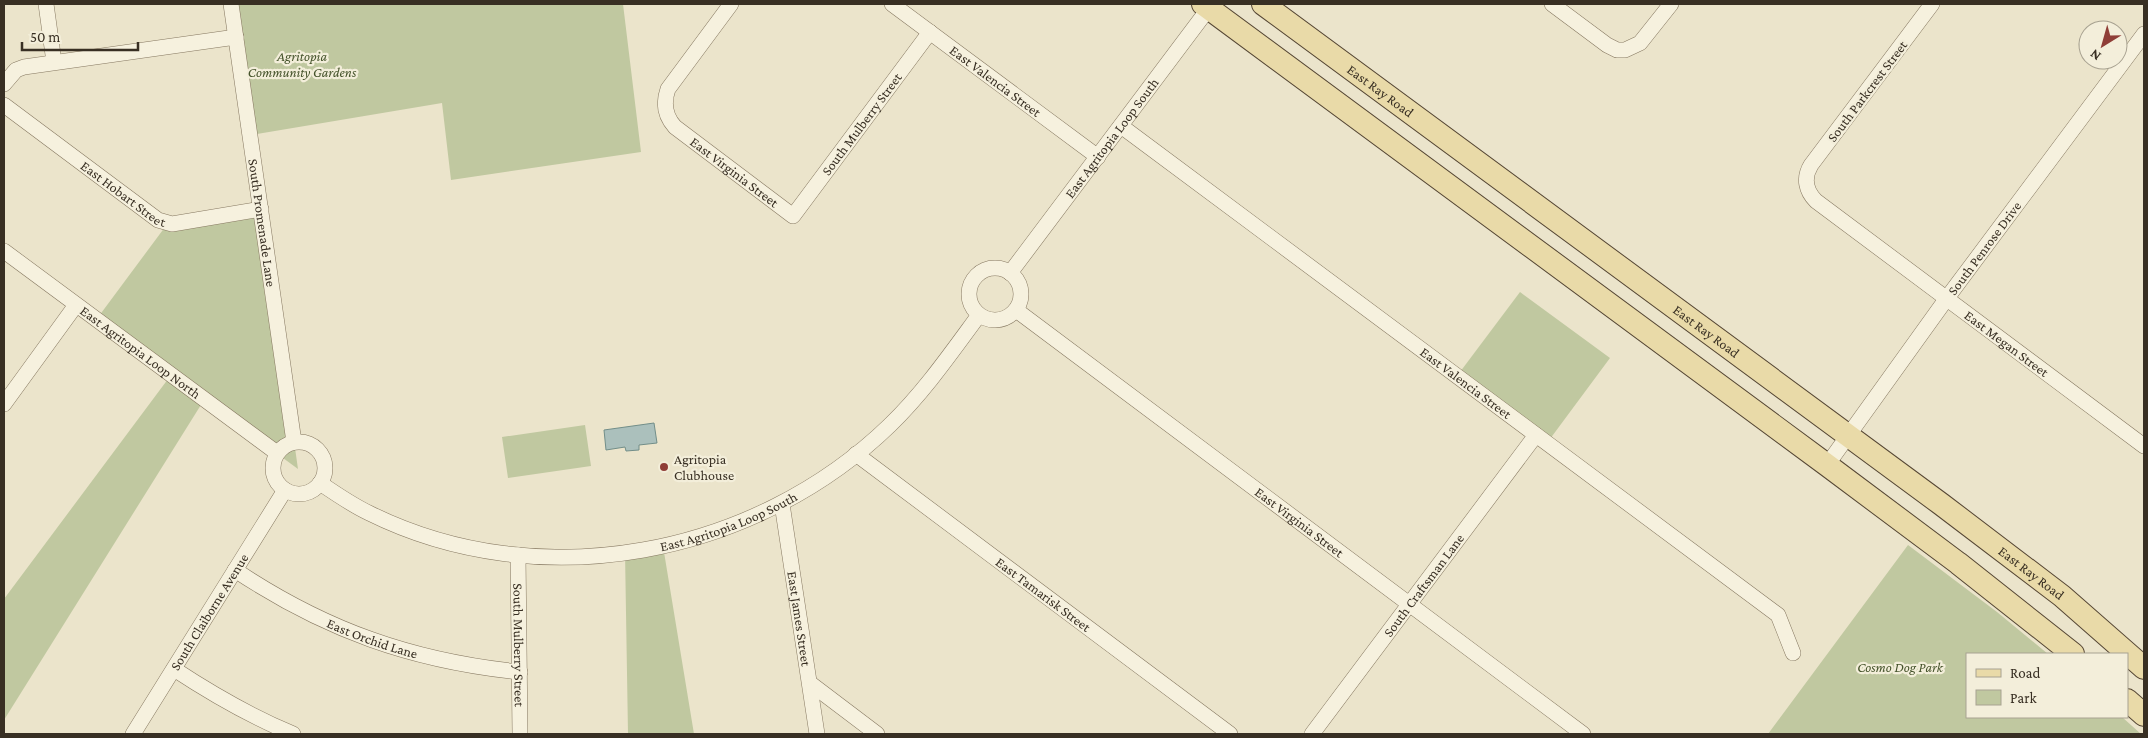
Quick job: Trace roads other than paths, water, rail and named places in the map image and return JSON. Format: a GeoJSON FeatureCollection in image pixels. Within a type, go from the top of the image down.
{"type":"FeatureCollection","features":[{"type":"Feature","properties":{"kind":"main road","name":"East Ray Road"},"geometry":{"type":"LineString","coordinates":[[1263,4],[1941,504],[2062,596],[2127,653]]}},
{"type":"Feature","properties":{"kind":"main road"},"geometry":{"type":"LineString","coordinates":[[1208,5],[1958,563],[2072,653]]}},
{"type":"Feature","properties":{"kind":"main road","name":"East Ray Road"},"geometry":{"type":"LineString","coordinates":[[2128,654],[2144,668]]}},
{"type":"Feature","properties":{"kind":"main road"},"geometry":{"type":"LineString","coordinates":[[2128,701],[2144,715]]}},
{"type":"Feature","properties":{"kind":"street"},"geometry":{"type":"LineString","coordinates":[[46,4],[54,62]]}},
{"type":"Feature","properties":{"kind":"street","name":"South Promenade Lane"},"geometry":{"type":"LineString","coordinates":[[231,4],[294,442]]}},
{"type":"Feature","properties":{"kind":"street","name":"East Virginia Street"},"geometry":{"type":"LineString","coordinates":[[731,4],[668,89],[664,98],[667,119],[674,127],[794,216]]}},
{"type":"Feature","properties":{"kind":"street","name":"East Valencia Street"},"geometry":{"type":"LineString","coordinates":[[892,4],[1098,157]]}},
{"type":"Feature","properties":{"kind":"street"},"geometry":{"type":"LineString","coordinates":[[1552,4],[1607,45],[1617,50],[1626,50],[1640,43],[1671,4]]}},
{"type":"Feature","properties":{"kind":"street","name":"South Parkcrest Street"},"geometry":{"type":"LineString","coordinates":[[1806,180],[1811,165],[1932,4]]}},
{"type":"Feature","properties":{"kind":"street","name":"East Agritopia Loop South"},"geometry":{"type":"LineString","coordinates":[[1010,273],[1121,126],[1208,5]]}},
{"type":"Feature","properties":{"kind":"street","name":"South Mulberry Street"},"geometry":{"type":"LineString","coordinates":[[794,216],[930,32]]}},
{"type":"Feature","properties":{"kind":"street","name":"South Penrose Drive"},"geometry":{"type":"LineString","coordinates":[[1826,465],[1947,298],[2144,34]]}},
{"type":"Feature","properties":{"kind":"street"},"geometry":{"type":"LineString","coordinates":[[4,84],[16,70],[24,67],[236,37]]}},
{"type":"Feature","properties":{"kind":"street","name":"East Hobart Street"},"geometry":{"type":"LineString","coordinates":[[4,105],[158,220],[172,224],[261,210]]}},
{"type":"Feature","properties":{"kind":"street","name":"East Valencia Street"},"geometry":{"type":"LineString","coordinates":[[1121,126],[1778,616],[1793,653]]}},
{"type":"Feature","properties":{"kind":"street","name":"East Megan Street"},"geometry":{"type":"LineString","coordinates":[[1806,180],[1808,191],[1816,201],[2144,446]]}},
{"type":"Feature","properties":{"kind":"street","name":"East Agritopia Loop North"},"geometry":{"type":"LineString","coordinates":[[4,252],[277,454]]}},
{"type":"Feature","properties":{"kind":"street"},"geometry":{"type":"LineString","coordinates":[[994,268],[1010,273],[1020,287],[1020,303],[1016,310],[1010,316],[994,320],[979,315],[971,305],[969,298],[970,284],[974,278],[986,270],[994,268]]}},
{"type":"Feature","properties":{"kind":"street"},"geometry":{"type":"LineString","coordinates":[[5,398],[76,306]]}},
{"type":"Feature","properties":{"kind":"street","name":"East Virginia Street"},"geometry":{"type":"LineString","coordinates":[[1016,310],[1583,734]]}},
{"type":"Feature","properties":{"kind":"street","name":"East Agritopia Loop South"},"geometry":{"type":"LineString","coordinates":[[320,483],[370,513],[406,528],[449,543],[518,555],[598,557],[678,543],[726,528],[782,504],[856,454],[890,425],[933,378],[979,315]]}},
{"type":"Feature","properties":{"kind":"street","name":"South Craftsman Lane"},"geometry":{"type":"LineString","coordinates":[[1312,734],[1536,435]]}},
{"type":"Feature","properties":{"kind":"street"},"geometry":{"type":"LineString","coordinates":[[294,442],[312,445],[319,450],[325,467],[324,476],[315,489],[300,494],[285,490],[279,484],[273,469],[277,454],[288,444],[294,442]]}},
{"type":"Feature","properties":{"kind":"street","name":"East Tamarisk Street"},"geometry":{"type":"LineString","coordinates":[[856,454],[1230,734]]}},
{"type":"Feature","properties":{"kind":"street","name":"South Claiborne Avenue"},"geometry":{"type":"LineString","coordinates":[[133,734],[285,490]]}},
{"type":"Feature","properties":{"kind":"street","name":"East James Street"},"geometry":{"type":"LineString","coordinates":[[782,504],[818,734]]}},
{"type":"Feature","properties":{"kind":"street","name":"South Mulberry Street"},"geometry":{"type":"LineString","coordinates":[[518,555],[520,734]]}},
{"type":"Feature","properties":{"kind":"street","name":"East Orchid Lane"},"geometry":{"type":"LineString","coordinates":[[235,570],[289,604],[353,634],[434,660],[520,672]]}},
{"type":"Feature","properties":{"kind":"street"},"geometry":{"type":"LineString","coordinates":[[174,669],[251,716],[292,734]]}},
{"type":"Feature","properties":{"kind":"street"},"geometry":{"type":"LineString","coordinates":[[810,684],[877,734]]}},
{"type":"Feature","properties":{"kind":"place","name":"Agritopia Clubhouse"},"geometry":{"type":"Point","coordinates":[664,467]}},
{"type":"Feature","properties":{"kind":"park label","name":"Agritopia Community Gardens"},"geometry":{"type":"Point","coordinates":[302,64]}},
{"type":"Feature","properties":{"kind":"park label","name":"Cosmo Dog Park"},"geometry":{"type":"Point","coordinates":[1900,667]}}]}
